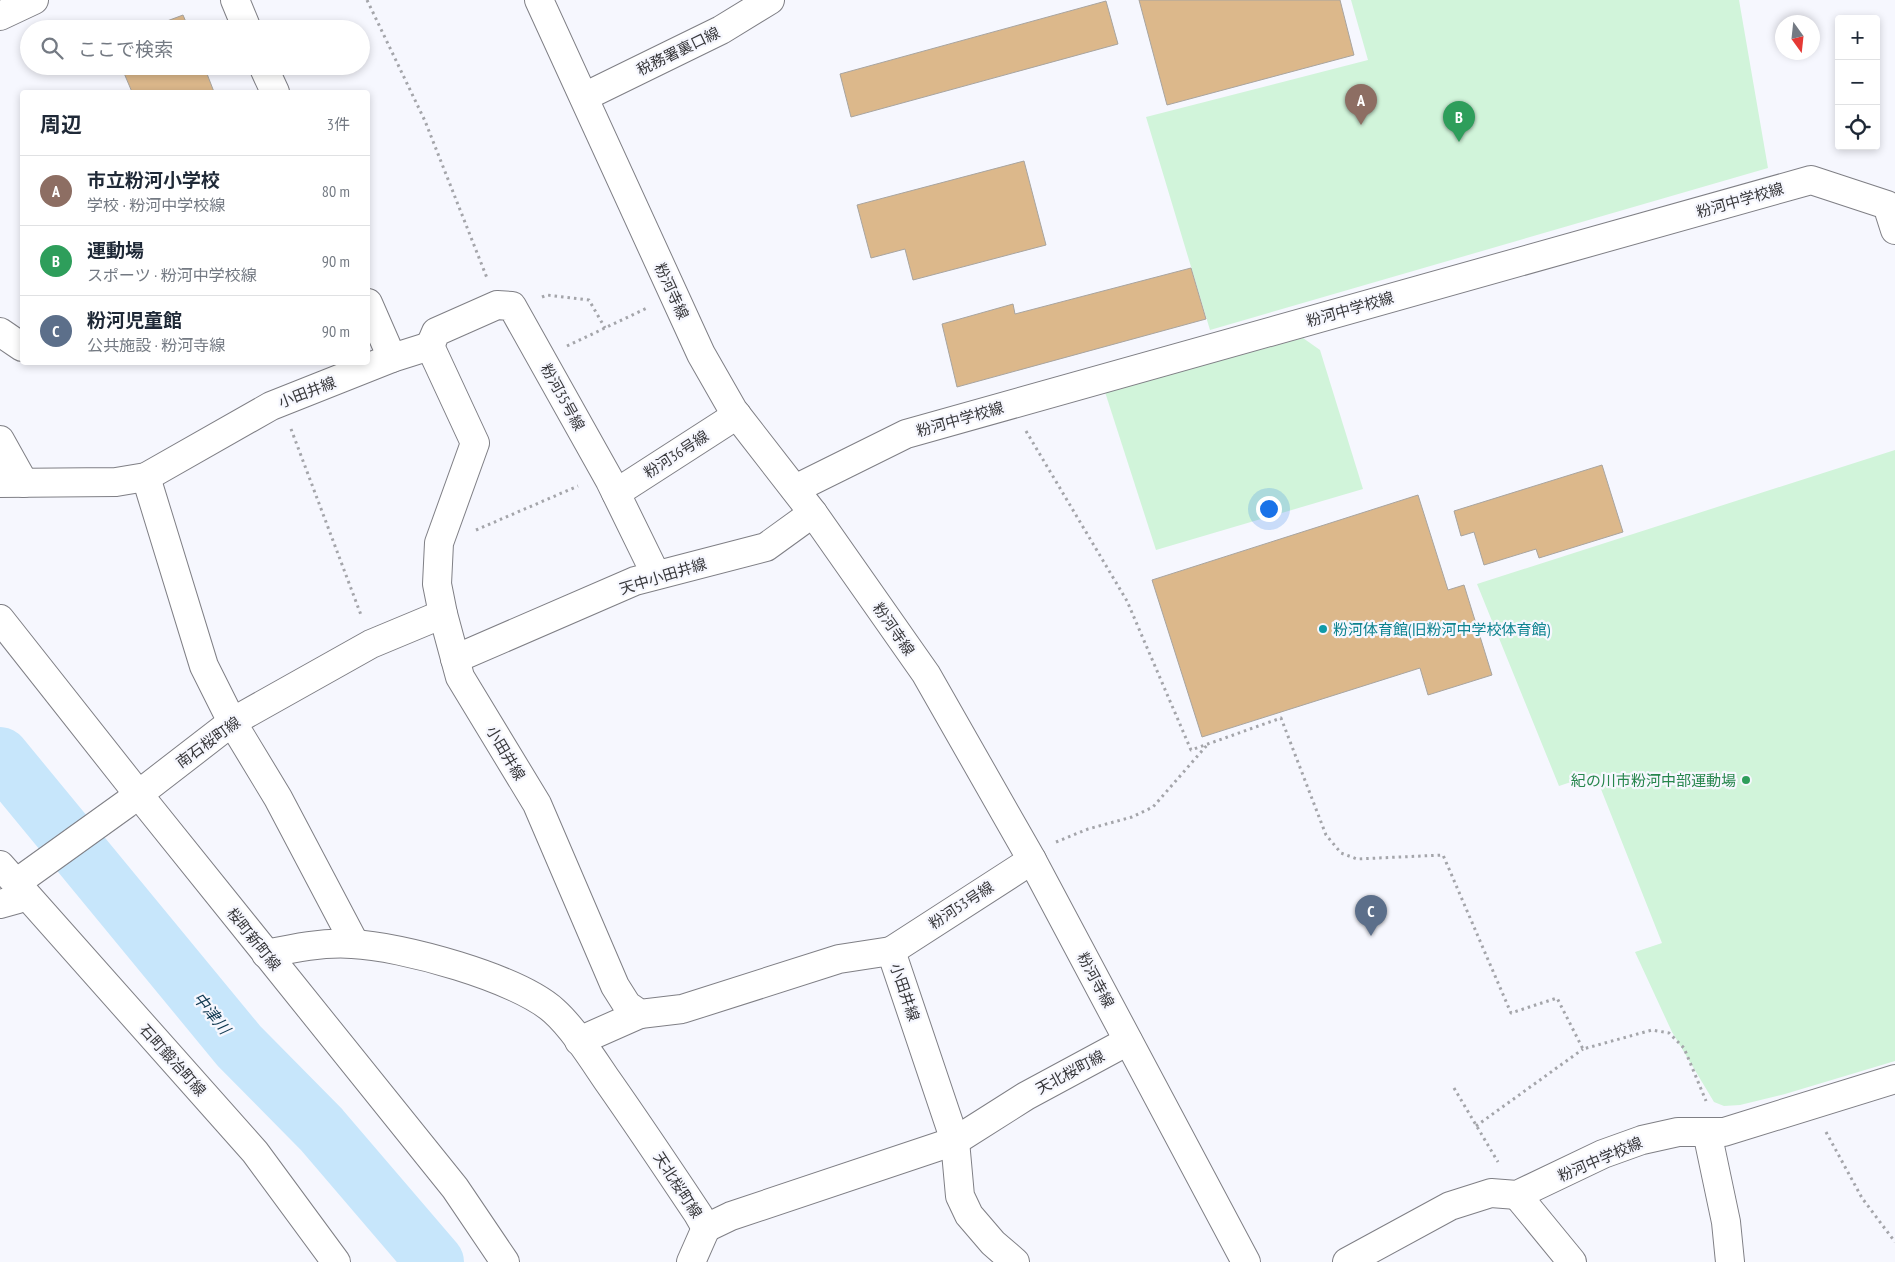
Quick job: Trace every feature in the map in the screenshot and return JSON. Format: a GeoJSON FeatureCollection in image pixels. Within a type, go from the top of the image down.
{"type":"FeatureCollection","features":[{"type":"Feature","properties":{"kind":"street"},"geometry":{"type":"LineString","coordinates":[[0,16],[34,0]]}},
{"type":"Feature","properties":{"kind":"street"},"geometry":{"type":"LineString","coordinates":[[235,0],[243,20]]}},
{"type":"Feature","properties":{"kind":"street","name":"粉河寺線"},"geometry":{"type":"LineString","coordinates":[[539,0],[701,354],[737,415],[795,489],[926,674],[1029,856],[1246,1262]]}},
{"type":"Feature","properties":{"kind":"street","name":"税務署裏口線"},"geometry":{"type":"LineString","coordinates":[[584,97],[721,30],[770,0]]}},
{"type":"Feature","properties":{"kind":"street"},"geometry":{"type":"LineString","coordinates":[[267,75],[274,90]]}},
{"type":"Feature","properties":{"kind":"street","name":"粉河中学校線"},"geometry":{"type":"LineString","coordinates":[[795,489],[906,434],[1811,180],[1887,205],[1895,230]]}},
{"type":"Feature","properties":{"kind":"street"},"geometry":{"type":"LineString","coordinates":[[430,346],[436,332],[505,306]]}},
{"type":"Feature","properties":{"kind":"street","name":"粉河35号線"},"geometry":{"type":"LineString","coordinates":[[505,306],[542,358],[611,483],[656,575]]}},
{"type":"Feature","properties":{"kind":"street"},"geometry":{"type":"LineString","coordinates":[[370,308],[392,358]]}},
{"type":"Feature","properties":{"kind":"street"},"geometry":{"type":"LineString","coordinates":[[0,332],[20,346]]}},
{"type":"Feature","properties":{"kind":"street","name":"小田井線"},"geometry":{"type":"LineString","coordinates":[[12,483],[116,482],[146,477],[271,406],[392,358],[430,346],[475,443],[439,543],[437,584],[460,677],[537,804],[615,986],[626,1005],[640,1014],[682,1009],[839,959],[891,951],[955,1141],[960,1196],[969,1215],[993,1243],[1015,1262]]}},
{"type":"Feature","properties":{"kind":"street","name":"粉河36号線"},"geometry":{"type":"LineString","coordinates":[[611,483],[737,415]]}},
{"type":"Feature","properties":{"kind":"street"},"geometry":{"type":"LineString","coordinates":[[0,440],[12,483]]}},
{"type":"Feature","properties":{"kind":"street"},"geometry":{"type":"LineString","coordinates":[[146,477],[204,666],[232,722],[278,798],[355,944]]}},
{"type":"Feature","properties":{"kind":"street","name":"天中小田井線"},"geometry":{"type":"LineString","coordinates":[[455,659],[635,581],[766,547],[813,514]]}},
{"type":"Feature","properties":{"kind":"street","name":"南石桜町線"},"geometry":{"type":"LineString","coordinates":[[15,891],[232,722],[371,644],[443,614]]}},
{"type":"Feature","properties":{"kind":"street","name":"桜町新町線"},"geometry":{"type":"LineString","coordinates":[[0,618],[132,799],[266,954],[455,1188],[505,1262]]}},
{"type":"Feature","properties":{"kind":"street","name":"粉河53号線"},"geometry":{"type":"LineString","coordinates":[[891,951],[1029,856]]}},
{"type":"Feature","properties":{"kind":"street","name":"石町鍛冶町線"},"geometry":{"type":"LineString","coordinates":[[0,865],[15,891],[255,1152],[336,1262]]}},
{"type":"Feature","properties":{"kind":"street","name":"天北桜町線"},"geometry":{"type":"LineString","coordinates":[[266,954],[307,946],[355,944],[418,956],[460,967],[521,989],[537,997],[556,1012],[579,1042],[687,1197],[706,1228],[731,1216],[955,1141],[1026,1096],[1128,1041]]}},
{"type":"Feature","properties":{"kind":"street"},"geometry":{"type":"LineString","coordinates":[[579,1042],[640,1014]]}},
{"type":"Feature","properties":{"kind":"street","name":"粉河中学校線"},"geometry":{"type":"LineString","coordinates":[[1347,1262],[1450,1206],[1491,1193],[1517,1195],[1603,1154],[1642,1140],[1678,1132],[1713,1132],[1895,1079]]}},
{"type":"Feature","properties":{"kind":"street"},"geometry":{"type":"LineString","coordinates":[[1713,1132],[1730,1262]]}},
{"type":"Feature","properties":{"kind":"street"},"geometry":{"type":"LineString","coordinates":[[1517,1195],[1572,1262]]}},
{"type":"Feature","properties":{"kind":"street"},"geometry":{"type":"LineString","coordinates":[[691,1262],[706,1228]]}},
{"type":"Feature","properties":{"kind":"path"},"geometry":{"type":"LineString","coordinates":[[367,0],[425,121],[505,306],[548,295],[589,300],[605,328]]}},
{"type":"Feature","properties":{"kind":"path"},"geometry":{"type":"LineString","coordinates":[[542,358],[674,295]]}},
{"type":"Feature","properties":{"kind":"path"},"geometry":{"type":"LineString","coordinates":[[282,402],[371,644]]}},
{"type":"Feature","properties":{"kind":"path"},"geometry":{"type":"LineString","coordinates":[[1011,404],[1126,601],[1191,750],[1280,718],[1326,835],[1341,853],[1358,859],[1443,854],[1511,1013],[1556,998],[1583,1049]]}},
{"type":"Feature","properties":{"kind":"path"},"geometry":{"type":"LineString","coordinates":[[444,528],[468,533],[611,483]]}},
{"type":"Feature","properties":{"kind":"path"},"geometry":{"type":"LineString","coordinates":[[1029,856],[1088,829],[1132,817],[1153,807],[1208,744]]}},
{"type":"Feature","properties":{"kind":"path"},"geometry":{"type":"LineString","coordinates":[[1476,1126],[1583,1049],[1652,1030],[1669,1033],[1684,1048],[1713,1132]]}},
{"type":"Feature","properties":{"kind":"path"},"geometry":{"type":"LineString","coordinates":[[1454,1088],[1517,1195]]}},
{"type":"Feature","properties":{"kind":"path"},"geometry":{"type":"LineString","coordinates":[[1812,1104],[1834,1149],[1862,1198],[1895,1242]]}},
{"type":"Feature","properties":{"kind":"green space"},"geometry":{"type":"Polygon","coordinates":[[[1351,0],[1739,0],[1768,168],[1210,330],[1146,117],[1368,60],[1351,0]]]}},
{"type":"Feature","properties":{"kind":"green space"},"geometry":{"type":"Polygon","coordinates":[[[1303,338],[1320,350],[1363,489],[1156,550],[1105,392],[1303,338]]]}},
{"type":"Feature","properties":{"kind":"green space","name":"紀の川市粉河中部運動場"},"geometry":{"type":"Polygon","coordinates":[[[1895,450],[1895,1061],[1785,1094],[1740,1105],[1724,1106],[1714,1102],[1672,1032],[1635,952],[1662,943],[1595,774],[1559,786],[1477,584],[1895,450]]]}},
{"type":"Feature","properties":{"kind":"building"},"geometry":{"type":"Polygon","coordinates":[[[1139,0],[1340,0],[1354,55],[1167,105],[1139,0]]]}},
{"type":"Feature","properties":{"kind":"building"},"geometry":{"type":"Polygon","coordinates":[[[1106,1],[1118,44],[851,117],[840,74],[1106,1]]]}},
{"type":"Feature","properties":{"kind":"building"},"geometry":{"type":"Polygon","coordinates":[[[183,15],[185,20],[170,20],[183,15]]]}},
{"type":"Feature","properties":{"kind":"building"},"geometry":{"type":"Polygon","coordinates":[[[125,75],[207,75],[213,90],[131,90],[125,75]]]}},
{"type":"Feature","properties":{"kind":"building"},"geometry":{"type":"Polygon","coordinates":[[[1024,161],[1046,245],[913,280],[905,249],[871,258],[857,205],[1024,161]]]}},
{"type":"Feature","properties":{"kind":"building"},"geometry":{"type":"Polygon","coordinates":[[[1191,268],[1206,319],[957,387],[942,324],[1013,304],[1015,314],[1191,268]]]}},
{"type":"Feature","properties":{"kind":"building"},"geometry":{"type":"Polygon","coordinates":[[[1602,465],[1623,532],[1539,558],[1536,549],[1484,565],[1474,532],[1461,536],[1454,511],[1602,465]]]}},
{"type":"Feature","properties":{"kind":"building","name":"粉河体育館(旧粉河中学校体育館)"},"geometry":{"type":"Polygon","coordinates":[[[1418,495],[1448,590],[1464,585],[1492,675],[1428,695],[1420,668],[1202,737],[1152,580],[1418,495]]]}},
{"type":"Feature","properties":{"kind":"waterway","name":"中津川"},"geometry":{"type":"LineString","coordinates":[[0,756],[239,1046],[321,1129],[435,1262]]}},
{"type":"Feature","properties":{"kind":"place","name":"市立粉河小学校"},"geometry":{"type":"Point","coordinates":[1361,125]}},
{"type":"Feature","properties":{"kind":"place","name":"運動場"},"geometry":{"type":"Point","coordinates":[1459,142]}},
{"type":"Feature","properties":{"kind":"place","name":"粉河体育館(旧粉河中学校体育館)"},"geometry":{"type":"Point","coordinates":[1323,629]}},
{"type":"Feature","properties":{"kind":"place","name":"紀の川市粉河中部運動場"},"geometry":{"type":"Point","coordinates":[1746,780]}},
{"type":"Feature","properties":{"kind":"place","name":"粉河児童館"},"geometry":{"type":"Point","coordinates":[1371,936]}}]}
